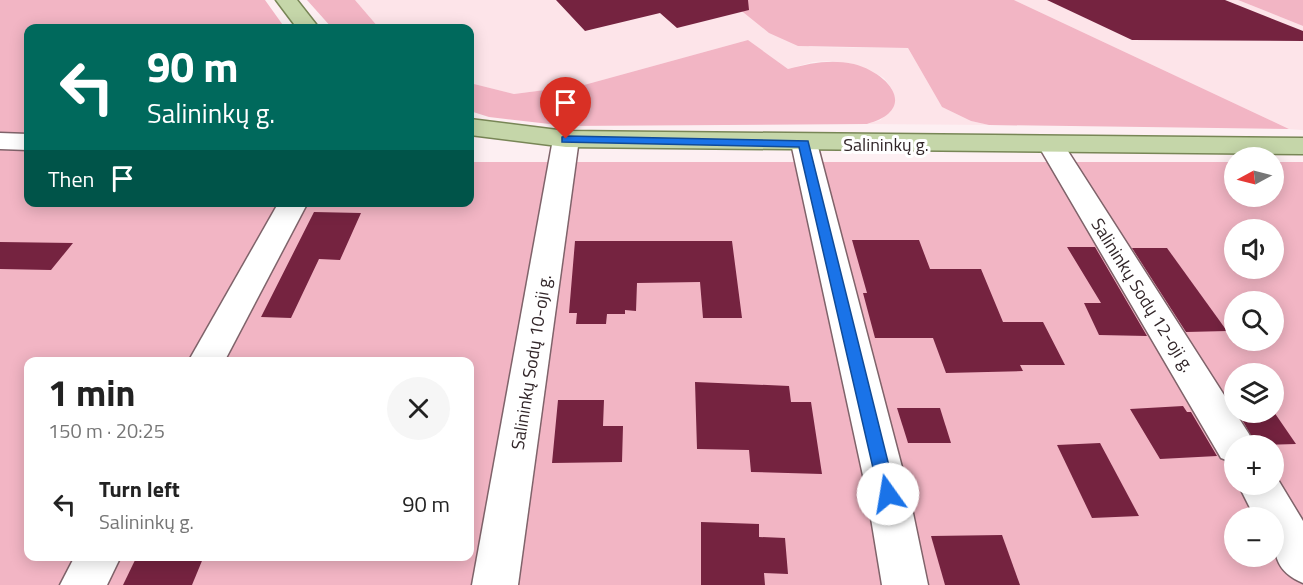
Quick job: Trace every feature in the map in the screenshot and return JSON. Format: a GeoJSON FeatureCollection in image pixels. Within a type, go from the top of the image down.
{"type":"FeatureCollection","features":[{"type":"Feature","properties":{"kind":"main road"},"geometry":{"type":"LineString","coordinates":[[286,0],[305,24]]}},
{"type":"Feature","properties":{"kind":"main road","name":"Salininkų g."},"geometry":{"type":"LineString","coordinates":[[474,128],[566,139],[1303,146]]}},
{"type":"Feature","properties":{"kind":"street","name":"Salininkų Sodų 10-oji g."},"geometry":{"type":"LineString","coordinates":[[495,585],[566,139]]}},
{"type":"Feature","properties":{"kind":"street"},"geometry":{"type":"LineString","coordinates":[[0,141],[24,142]]}},
{"type":"Feature","properties":{"kind":"street"},"geometry":{"type":"LineString","coordinates":[[804,143],[888,494],[905,585]]}},
{"type":"Feature","properties":{"kind":"street","name":"Salininkų Sodų 12-oji g."},"geometry":{"type":"LineString","coordinates":[[1051,144],[1228,435]]}},
{"type":"Feature","properties":{"kind":"street"},"geometry":{"type":"LineString","coordinates":[[209,357],[291,207]]}},
{"type":"Feature","properties":{"kind":"street"},"geometry":{"type":"LineString","coordinates":[[1264,495],[1303,562]]}},
{"type":"Feature","properties":{"kind":"street"},"geometry":{"type":"LineString","coordinates":[[83,585],[96,561]]}},
{"type":"Feature","properties":{"kind":"shaded area"},"geometry":{"type":"Polygon","coordinates":[[[0,0],[265,0],[282,24],[24,24],[24,207],[474,207],[474,162],[1224,162],[1224,207],[1284,207],[1284,162],[1303,162],[1303,585],[0,585],[0,0]]]}},
{"type":"Feature","properties":{"kind":"shaded area"},"geometry":{"type":"Polygon","coordinates":[[[307,0],[355,0],[376,24],[328,24],[307,0]]]}},
{"type":"Feature","properties":{"kind":"shaded area"},"geometry":{"type":"Polygon","coordinates":[[[355,0],[728,0],[810,47],[908,48],[942,107],[971,121],[989,125],[867,124],[881,120],[892,89],[884,78],[854,64],[830,61],[813,62],[788,69],[748,40],[584,85],[514,94],[474,84],[474,24],[376,24],[355,0]]]}},
{"type":"Feature","properties":{"kind":"shaded area"},"geometry":{"type":"Polygon","coordinates":[[[728,0],[1014,0],[1289,129],[989,125],[971,121],[942,107],[908,48],[798,46],[769,33],[728,0]]]}},
{"type":"Feature","properties":{"kind":"shaded area"},"geometry":{"type":"Polygon","coordinates":[[[1014,0],[1238,0],[1303,26],[1303,130],[1289,129],[1014,0]]]}},
{"type":"Feature","properties":{"kind":"shaded area"},"geometry":{"type":"Polygon","coordinates":[[[1238,0],[1303,0],[1303,26],[1238,0]]]}},
{"type":"Feature","properties":{"kind":"shaded area"},"geometry":{"type":"Polygon","coordinates":[[[748,40],[788,69],[829,62],[854,64],[867,69],[888,84],[894,92],[895,102],[892,110],[883,118],[867,124],[567,126],[489,117],[474,112],[474,84],[514,94],[584,85],[748,40]]]}},
{"type":"Feature","properties":{"kind":"building"},"geometry":{"type":"Polygon","coordinates":[[[556,0],[748,0],[749,10],[677,28],[660,13],[585,31],[556,0]]]}},
{"type":"Feature","properties":{"kind":"building"},"geometry":{"type":"Polygon","coordinates":[[[1047,0],[1225,0],[1303,31],[1303,41],[1132,40],[1047,0]]]}},
{"type":"Feature","properties":{"kind":"building"},"geometry":{"type":"Polygon","coordinates":[[[314,212],[361,213],[340,260],[319,259],[291,318],[261,317],[314,212]]]}},
{"type":"Feature","properties":{"kind":"building"},"geometry":{"type":"Polygon","coordinates":[[[852,240],[919,240],[930,269],[981,269],[1003,322],[1043,322],[1065,365],[1020,365],[1023,371],[946,373],[933,338],[875,338],[863,293],[867,293],[852,240]]]}},
{"type":"Feature","properties":{"kind":"building"},"geometry":{"type":"Polygon","coordinates":[[[575,241],[732,241],[742,318],[703,318],[700,282],[637,283],[636,311],[625,310],[625,314],[607,314],[606,324],[576,324],[577,313],[569,313],[575,241]]]}},
{"type":"Feature","properties":{"kind":"building"},"geometry":{"type":"Polygon","coordinates":[[[0,242],[73,243],[51,270],[0,269],[0,242]]]}},
{"type":"Feature","properties":{"kind":"building"},"geometry":{"type":"Polygon","coordinates":[[[1067,247],[1095,247],[1147,336],[1099,335],[1084,303],[1101,303],[1067,247]]]}},
{"type":"Feature","properties":{"kind":"building"},"geometry":{"type":"Polygon","coordinates":[[[1132,248],[1167,248],[1224,327],[1224,331],[1186,332],[1132,248]]]}},
{"type":"Feature","properties":{"kind":"building"},"geometry":{"type":"Polygon","coordinates":[[[695,382],[789,386],[791,402],[811,402],[822,474],[751,472],[749,450],[697,449],[695,382]]]}},
{"type":"Feature","properties":{"kind":"building"},"geometry":{"type":"Polygon","coordinates":[[[558,400],[604,400],[603,426],[623,426],[622,462],[552,463],[558,400]]]}},
{"type":"Feature","properties":{"kind":"building"},"geometry":{"type":"Polygon","coordinates":[[[1183,406],[1187,412],[1191,412],[1217,456],[1160,459],[1130,409],[1183,406]]]}},
{"type":"Feature","properties":{"kind":"building"},"geometry":{"type":"Polygon","coordinates":[[[897,408],[940,408],[951,443],[908,443],[897,408]]]}},
{"type":"Feature","properties":{"kind":"building"},"geometry":{"type":"Polygon","coordinates":[[[1244,423],[1282,423],[1296,444],[1284,444],[1284,435],[1251,435],[1244,423]]]}},
{"type":"Feature","properties":{"kind":"building"},"geometry":{"type":"Polygon","coordinates":[[[1100,443],[1139,516],[1092,518],[1057,445],[1100,443]]]}},
{"type":"Feature","properties":{"kind":"building"},"geometry":{"type":"Polygon","coordinates":[[[701,522],[759,524],[759,537],[785,538],[788,574],[764,573],[765,585],[701,585],[701,522]]]}},
{"type":"Feature","properties":{"kind":"building"},"geometry":{"type":"Polygon","coordinates":[[[1002,535],[1020,585],[945,585],[931,536],[1002,535]]]}},
{"type":"Feature","properties":{"kind":"building"},"geometry":{"type":"Polygon","coordinates":[[[135,561],[202,561],[192,585],[123,585],[135,561]]]}},
{"type":"Feature","properties":{"kind":"route"},"geometry":{"type":"LineString","coordinates":[[566,139],[804,143],[888,494]]}}]}
